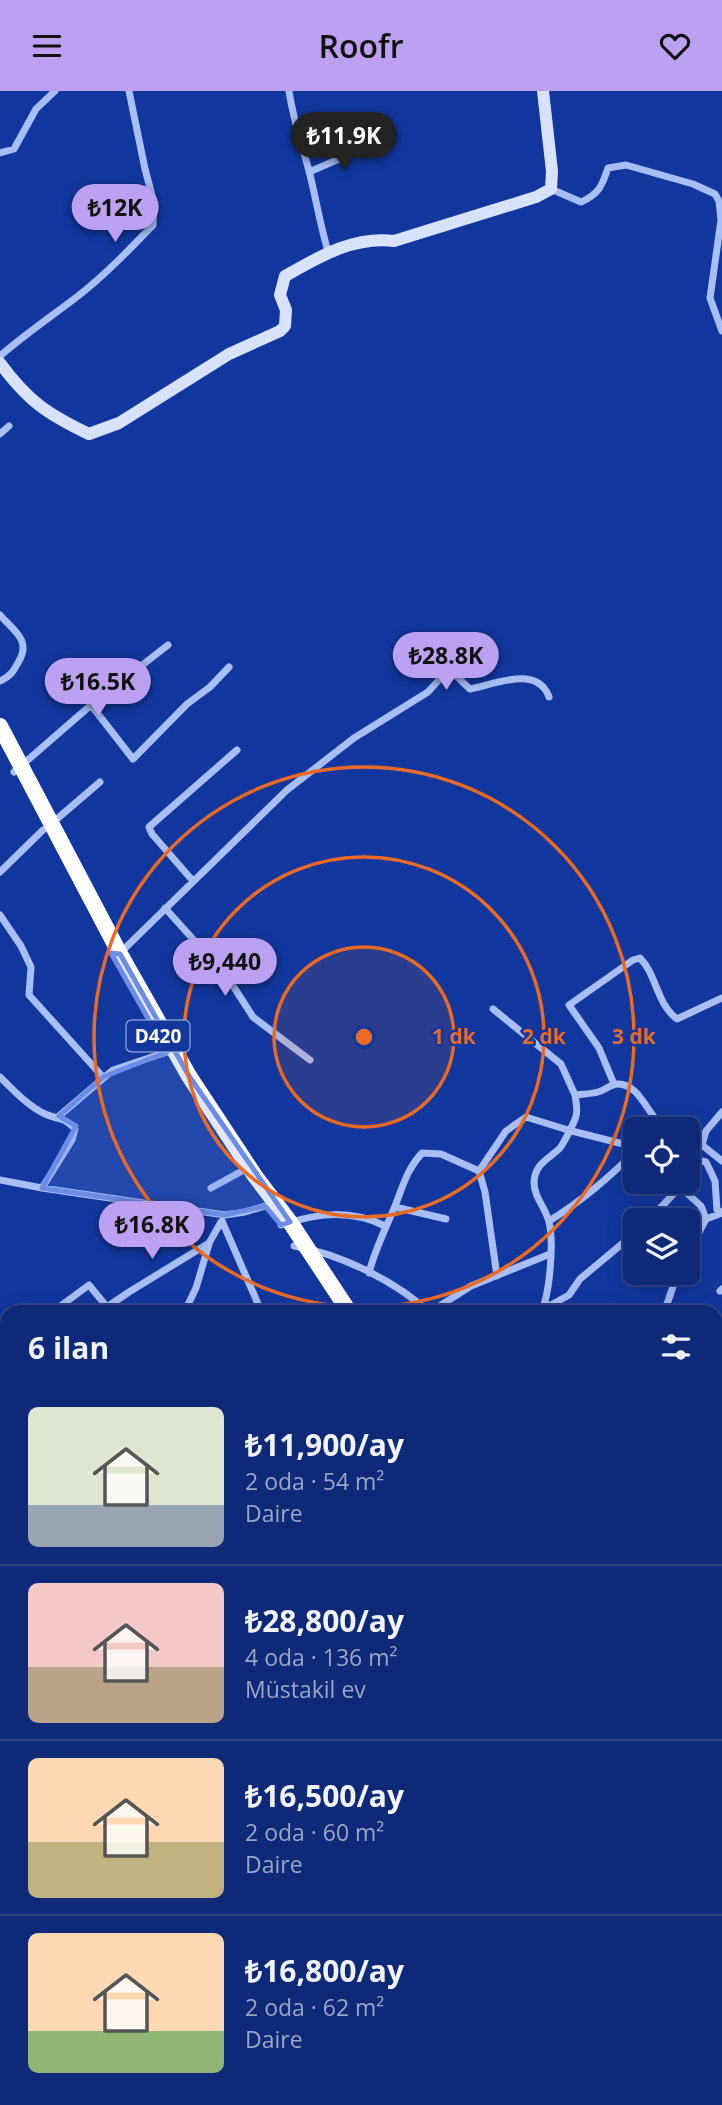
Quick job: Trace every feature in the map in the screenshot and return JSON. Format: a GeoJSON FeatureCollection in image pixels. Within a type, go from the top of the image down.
{"type":"FeatureCollection","features":[{"type":"Feature","properties":{"kind":"highway","name":"D420"},"geometry":{"type":"LineString","coordinates":[[0,726],[47,827],[191,1096],[265,1206],[286,1224]]}},
{"type":"Feature","properties":{"kind":"highway","name":"D420"},"geometry":{"type":"LineString","coordinates":[[0,745],[18,769]]}},
{"type":"Feature","properties":{"kind":"highway","name":"D420"},"geometry":{"type":"LineString","coordinates":[[116,954],[189,1076],[286,1224],[335,1305]]}},
{"type":"Feature","properties":{"kind":"highway","name":"D420"},"geometry":{"type":"LineString","coordinates":[[300,1247],[344,1305]]}},
{"type":"Feature","properties":{"kind":"street"},"geometry":{"type":"LineString","coordinates":[[0,153],[14,149],[36,109],[55,91]]}},
{"type":"Feature","properties":{"kind":"street"},"geometry":{"type":"LineString","coordinates":[[0,356],[24,334],[78,296],[130,250],[153,225],[154,203],[129,91]]}},
{"type":"Feature","properties":{"kind":"street"},"geometry":{"type":"LineString","coordinates":[[289,91],[295,127],[328,251]]}},
{"type":"Feature","properties":{"kind":"street"},"geometry":{"type":"LineString","coordinates":[[543,91],[552,171],[551,189]]}},
{"type":"Feature","properties":{"kind":"street"},"geometry":{"type":"LineString","coordinates":[[309,172],[369,146]]}},
{"type":"Feature","properties":{"kind":"street"},"geometry":{"type":"LineString","coordinates":[[551,189],[581,202],[595,196],[608,168],[626,165],[693,184],[715,194],[719,201],[721,220],[710,298],[722,331]]}},
{"type":"Feature","properties":{"kind":"street"},"geometry":{"type":"LineString","coordinates":[[0,363],[18,387],[39,407],[89,434],[119,423],[229,354],[280,331],[285,326],[286,310],[280,295],[285,276],[328,251],[360,242],[381,239],[394,241],[536,197],[551,189]]}},
{"type":"Feature","properties":{"kind":"street"},"geometry":{"type":"LineString","coordinates":[[0,434],[9,426]]}},
{"type":"Feature","properties":{"kind":"street"},"geometry":{"type":"LineString","coordinates":[[0,615],[23,642],[24,651],[10,676],[0,681]]}},
{"type":"Feature","properties":{"kind":"street"},"geometry":{"type":"LineString","coordinates":[[18,769],[91,705],[168,645]]}},
{"type":"Feature","properties":{"kind":"street"},"geometry":{"type":"LineString","coordinates":[[91,705],[133,759],[187,704],[210,687],[229,667]]}},
{"type":"Feature","properties":{"kind":"street"},"geometry":{"type":"LineString","coordinates":[[116,954],[287,790],[354,737],[428,692],[446,672],[453,673],[470,689],[510,678],[536,681],[549,697]]}},
{"type":"Feature","properties":{"kind":"street"},"geometry":{"type":"LineString","coordinates":[[194,881],[152,834],[149,827],[237,750]]}},
{"type":"Feature","properties":{"kind":"street"},"geometry":{"type":"LineString","coordinates":[[0,872],[100,782]]}},
{"type":"Feature","properties":{"kind":"street"},"geometry":{"type":"LineString","coordinates":[[165,908],[228,978],[253,1017],[310,1060]]}},
{"type":"Feature","properties":{"kind":"street"},"geometry":{"type":"LineString","coordinates":[[0,915],[21,946],[31,967],[29,995],[103,1077]]}},
{"type":"Feature","properties":{"kind":"street"},"geometry":{"type":"LineString","coordinates":[[614,1084],[599,1048],[569,1005],[633,960],[640,958],[646,964],[659,997],[669,1013],[677,1019],[722,998]]}},
{"type":"Feature","properties":{"kind":"street"},"geometry":{"type":"LineString","coordinates":[[493,1009],[561,1063],[575,1095],[576,1117],[560,1148],[547,1157],[536,1172],[535,1189],[549,1221],[550,1254],[544,1305]]}},
{"type":"Feature","properties":{"kind":"street"},"geometry":{"type":"LineString","coordinates":[[59,1116],[113,1070],[167,1052]]}},
{"type":"Feature","properties":{"kind":"street"},"geometry":{"type":"LineString","coordinates":[[0,1077],[16,1093],[46,1115],[59,1116],[75,1129],[72,1140],[42,1188]]}},
{"type":"Feature","properties":{"kind":"street"},"geometry":{"type":"LineString","coordinates":[[575,1095],[599,1092],[614,1084],[623,1084],[635,1091],[653,1117]]}},
{"type":"Feature","properties":{"kind":"street"},"geometry":{"type":"LineString","coordinates":[[722,1112],[706,1131],[702,1145],[722,1161]]}},
{"type":"Feature","properties":{"kind":"street"},"geometry":{"type":"LineString","coordinates":[[479,1171],[506,1131],[526,1117],[623,1146]]}},
{"type":"Feature","properties":{"kind":"street"},"geometry":{"type":"LineString","coordinates":[[369,1273],[407,1173],[422,1153],[441,1154],[479,1171],[485,1192],[497,1276]]}},
{"type":"Feature","properties":{"kind":"street"},"geometry":{"type":"LineString","coordinates":[[700,1161],[706,1162],[712,1173],[717,1210],[722,1212]]}},
{"type":"Feature","properties":{"kind":"street"},"geometry":{"type":"LineString","coordinates":[[549,1221],[598,1188],[623,1162]]}},
{"type":"Feature","properties":{"kind":"street"},"geometry":{"type":"LineString","coordinates":[[211,1188],[242,1171]]}},
{"type":"Feature","properties":{"kind":"street"},"geometry":{"type":"LineString","coordinates":[[0,1180],[223,1218],[265,1206]]}},
{"type":"Feature","properties":{"kind":"street"},"geometry":{"type":"LineString","coordinates":[[660,1208],[680,1187],[701,1206],[706,1219]]}},
{"type":"Feature","properties":{"kind":"street"},"geometry":{"type":"LineString","coordinates":[[395,1207],[446,1219]]}},
{"type":"Feature","properties":{"kind":"street"},"geometry":{"type":"LineString","coordinates":[[700,1230],[706,1219],[722,1212]]}},
{"type":"Feature","properties":{"kind":"street"},"geometry":{"type":"LineString","coordinates":[[286,1224],[309,1217],[355,1215],[385,1226]]}},
{"type":"Feature","properties":{"kind":"street"},"geometry":{"type":"LineString","coordinates":[[188,1305],[196,1288],[209,1243],[223,1218]]}},
{"type":"Feature","properties":{"kind":"street"},"geometry":{"type":"LineString","coordinates":[[223,1218],[259,1305]]}},
{"type":"Feature","properties":{"kind":"street"},"geometry":{"type":"LineString","coordinates":[[112,1305],[128,1292],[209,1243]]}},
{"type":"Feature","properties":{"kind":"street"},"geometry":{"type":"LineString","coordinates":[[554,1304],[569,1295],[579,1279],[623,1243]]}},
{"type":"Feature","properties":{"kind":"street"},"geometry":{"type":"LineString","coordinates":[[300,1247],[326,1253],[369,1273],[399,1289],[421,1305]]}},
{"type":"Feature","properties":{"kind":"street"},"geometry":{"type":"LineString","coordinates":[[441,1305],[471,1286],[550,1254]]}},
{"type":"Feature","properties":{"kind":"street"},"geometry":{"type":"LineString","coordinates":[[62,1305],[89,1285],[103,1305]]}},
{"type":"Feature","properties":{"kind":"street"},"geometry":{"type":"LineString","coordinates":[[667,1305],[674,1285]]}},
{"type":"Feature","properties":{"kind":"highlighted area"},"geometry":{"type":"Polygon","coordinates":[[[111,953],[120,954],[189,1076],[290,1222],[281,1225],[265,1206],[225,1215],[42,1188],[76,1126],[59,1116],[103,1077],[167,1052],[111,953]]]}}]}
